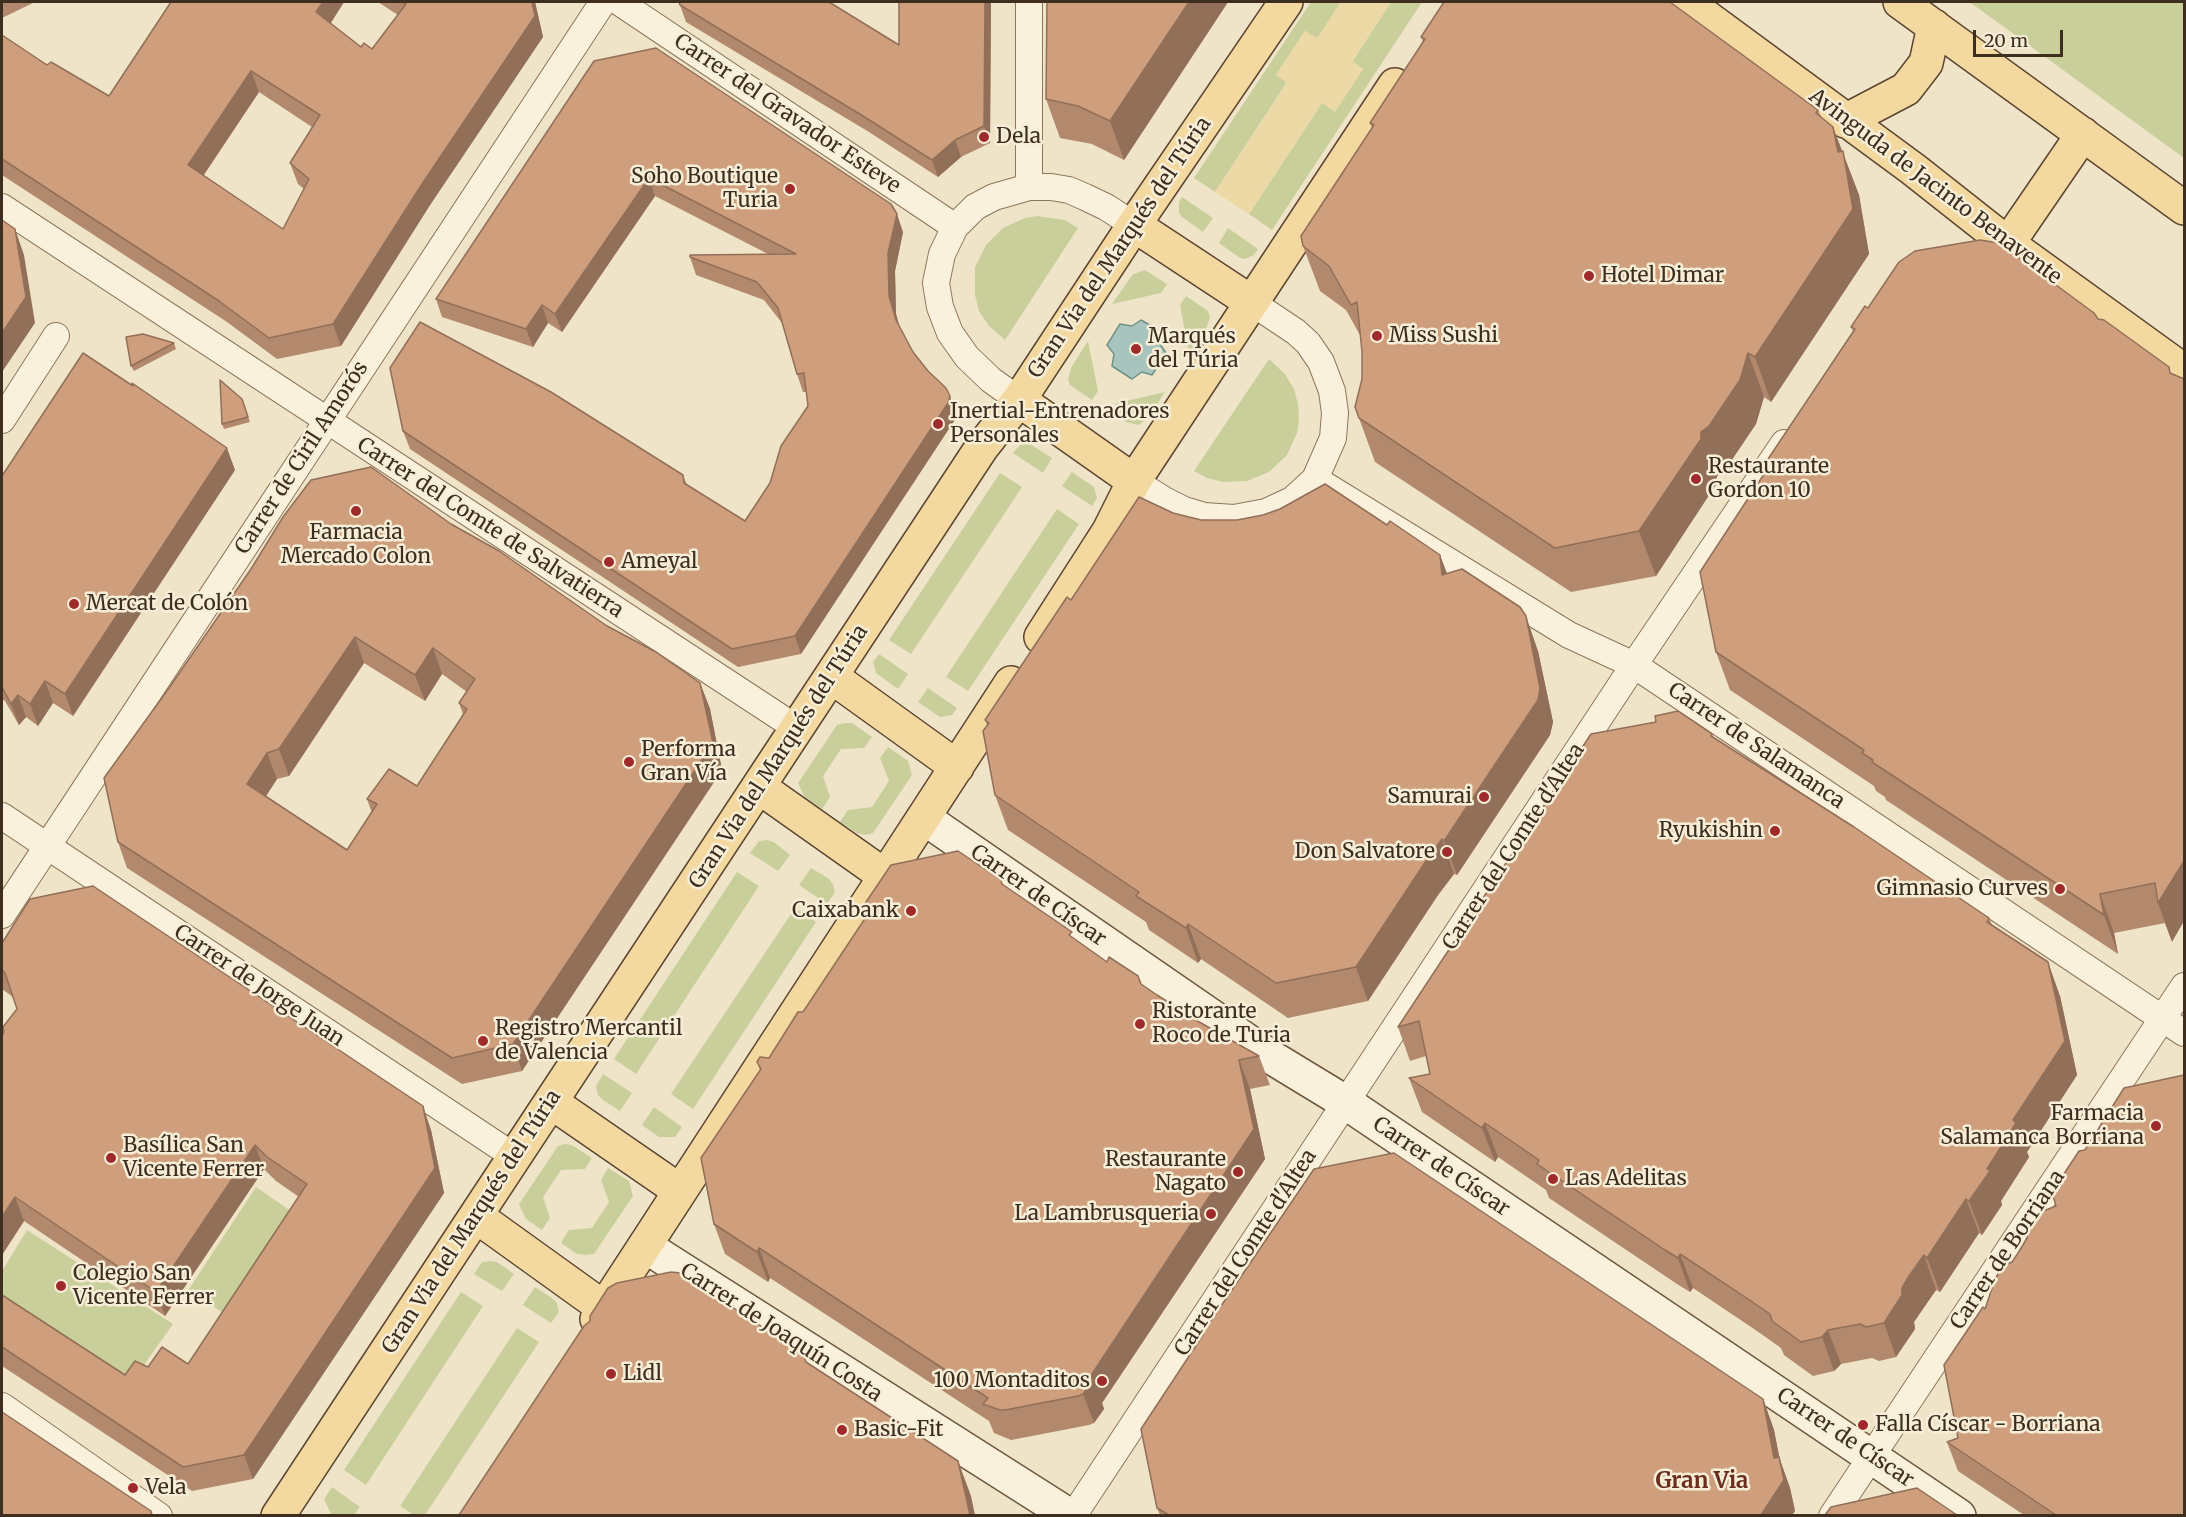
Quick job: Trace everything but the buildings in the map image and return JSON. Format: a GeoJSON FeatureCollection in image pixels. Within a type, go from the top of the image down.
{"type":"FeatureCollection","features":[{"type":"Feature","properties":{"kind":"main road","name":"Gran Via del Marqués del Túria"},"geometry":{"type":"LineString","coordinates":[[282,1514],[982,447],[1019,400],[1134,225],[1286,2]]}},
{"type":"Feature","properties":{"kind":"main road","name":"Avinguda de Jacinto Benavente"},"geometry":{"type":"LineString","coordinates":[[1686,2],[1908,166],[1997,243],[2184,371]]}},
{"type":"Feature","properties":{"kind":"main road"},"geometry":{"type":"LineString","coordinates":[[1900,2],[2184,208]]}},
{"type":"Feature","properties":{"kind":"main road"},"geometry":{"type":"LineString","coordinates":[[1845,121],[1906,89],[1926,63],[1934,26]]}},
{"type":"Feature","properties":{"kind":"main road"},"geometry":{"type":"LineString","coordinates":[[581,1343],[1109,531],[1134,480],[1410,62]]}},
{"type":"Feature","properties":{"kind":"main road"},"geometry":{"type":"LineString","coordinates":[[1997,243],[2083,134]]}},
{"type":"Feature","properties":{"kind":"main road"},"geometry":{"type":"LineString","coordinates":[[1134,225],[1251,302]]}},
{"type":"Feature","properties":{"kind":"main road"},"geometry":{"type":"LineString","coordinates":[[1019,400],[1134,480]]}},
{"type":"Feature","properties":{"kind":"main road"},"geometry":{"type":"LineString","coordinates":[[831,677],[957,767]]}},
{"type":"Feature","properties":{"kind":"main road"},"geometry":{"type":"LineString","coordinates":[[759,787],[885,876]]}},
{"type":"Feature","properties":{"kind":"main road"},"geometry":{"type":"LineString","coordinates":[[551,1102],[680,1191]]}},
{"type":"Feature","properties":{"kind":"main road"},"geometry":{"type":"LineString","coordinates":[[476,1216],[604,1308]]}},
{"type":"Feature","properties":{"kind":"street","name":"Carrer de Ciril Amorós"},"geometry":{"type":"LineString","coordinates":[[2,915],[603,2]]}},
{"type":"Feature","properties":{"kind":"street","name":"Carrer del Gravador Esteve"},"geometry":{"type":"LineString","coordinates":[[619,2],[955,227]]}},
{"type":"Feature","properties":{"kind":"street"},"geometry":{"type":"LineString","coordinates":[[1029,2],[1029,187]]}},
{"type":"Feature","properties":{"kind":"street"},"geometry":{"type":"LineString","coordinates":[[1019,400],[991,380],[967,357],[950,333],[940,307],[936,283],[942,254],[955,227],[975,207],[994,197],[1029,187],[1069,190],[1106,207],[1134,225]]}},
{"type":"Feature","properties":{"kind":"street","name":"Carrer del Comte de Salvatierra"},"geometry":{"type":"LineString","coordinates":[[2,207],[798,729]]}},
{"type":"Feature","properties":{"kind":"street"},"geometry":{"type":"LineString","coordinates":[[1134,480],[1184,510],[1204,516],[1234,518],[1266,512],[1292,500],[1315,479],[1333,438],[1335,413],[1332,391],[1321,363],[1308,343],[1296,332],[1251,302]]}},
{"type":"Feature","properties":{"kind":"street"},"geometry":{"type":"LineString","coordinates":[[2,420],[56,336]]}},
{"type":"Feature","properties":{"kind":"street","name":"Carrer del Comte d'Altea"},"geometry":{"type":"LineString","coordinates":[[1072,1515],[1634,665],[1795,428]]}},
{"type":"Feature","properties":{"kind":"street","name":"Carrer de Salamanca"},"geometry":{"type":"LineString","coordinates":[[1315,479],[1569,635],[1634,665],[2184,1033]]}},
{"type":"Feature","properties":{"kind":"street","name":"Carrer de Jorge Juan"},"geometry":{"type":"LineString","coordinates":[[2,816],[515,1157]]}},
{"type":"Feature","properties":{"kind":"street","name":"Carrer de Císcar"},"geometry":{"type":"LineString","coordinates":[[924,818],[1271,1057],[1345,1102],[1959,1515]]}},
{"type":"Feature","properties":{"kind":"street","name":"Carrer de Borriana"},"geometry":{"type":"LineString","coordinates":[[1832,1515],[2184,986]]}},
{"type":"Feature","properties":{"kind":"street","name":"Carrer de Joaquín Costa"},"geometry":{"type":"LineString","coordinates":[[645,1246],[1072,1515]]}},
{"type":"Feature","properties":{"kind":"street"},"geometry":{"type":"LineString","coordinates":[[2,1406],[159,1515]]}},
{"type":"Feature","properties":{"kind":"green space"},"geometry":{"type":"Polygon","coordinates":[[[1311,2],[1341,2],[1317,39],[1305,31],[1276,75],[1287,82],[1215,192],[1194,178],[1311,2]]]}},
{"type":"Feature","properties":{"kind":"green space"},"geometry":{"type":"Polygon","coordinates":[[[1391,2],[1422,2],[1272,230],[1249,214],[1322,103],[1335,111],[1363,69],[1352,62],[1391,2]]]}},
{"type":"Feature","properties":{"kind":"green space"},"geometry":{"type":"Polygon","coordinates":[[[1969,2],[2184,2],[2184,158],[1971,3],[1969,2]]]}},
{"type":"Feature","properties":{"kind":"green space"},"geometry":{"type":"Polygon","coordinates":[[[1182,197],[1213,218],[1203,232],[1179,213],[1179,202],[1182,197]]]}},
{"type":"Feature","properties":{"kind":"green space"},"geometry":{"type":"Polygon","coordinates":[[[1037,216],[1065,220],[1078,228],[1005,340],[989,326],[979,311],[975,295],[975,267],[986,245],[1003,228],[1025,218],[1037,216]]]}},
{"type":"Feature","properties":{"kind":"green space"},"geometry":{"type":"Polygon","coordinates":[[[1228,228],[1258,249],[1254,255],[1245,259],[1240,258],[1219,243],[1228,228]]]}},
{"type":"Feature","properties":{"kind":"green space"},"geometry":{"type":"Polygon","coordinates":[[[1145,270],[1167,284],[1161,293],[1112,304],[1133,274],[1145,270]]]}},
{"type":"Feature","properties":{"kind":"green space"},"geometry":{"type":"Polygon","coordinates":[[[1186,296],[1208,311],[1210,317],[1206,329],[1189,354],[1180,305],[1186,296]]]}},
{"type":"Feature","properties":{"kind":"green space"},"geometry":{"type":"Polygon","coordinates":[[[1088,341],[1098,391],[1092,400],[1070,385],[1068,379],[1072,366],[1088,341]]]}},
{"type":"Feature","properties":{"kind":"green space"},"geometry":{"type":"Polygon","coordinates":[[[1269,359],[1285,374],[1294,389],[1298,404],[1297,433],[1287,455],[1269,472],[1247,481],[1223,482],[1207,478],[1194,471],[1269,359]]]}},
{"type":"Feature","properties":{"kind":"green space"},"geometry":{"type":"Polygon","coordinates":[[[1165,392],[1149,417],[1139,425],[1126,422],[1111,412],[1117,403],[1165,392]]]}},
{"type":"Feature","properties":{"kind":"green space"},"geometry":{"type":"Polygon","coordinates":[[[1024,443],[1030,444],[1052,458],[1043,473],[1013,453],[1024,443]]]}},
{"type":"Feature","properties":{"kind":"green space"},"geometry":{"type":"Polygon","coordinates":[[[1072,472],[1094,487],[1097,498],[1092,506],[1062,486],[1072,472]]]}},
{"type":"Feature","properties":{"kind":"green space"},"geometry":{"type":"Polygon","coordinates":[[[1000,473],[1022,487],[911,654],[889,640],[1000,473]]]}},
{"type":"Feature","properties":{"kind":"green space"},"geometry":{"type":"Polygon","coordinates":[[[1057,509],[1079,524],[968,691],[946,677],[1057,509]]]}},
{"type":"Feature","properties":{"kind":"green space"},"geometry":{"type":"Polygon","coordinates":[[[879,654],[908,674],[898,689],[876,673],[873,662],[879,654]]]}},
{"type":"Feature","properties":{"kind":"green space"},"geometry":{"type":"Polygon","coordinates":[[[928,688],[957,708],[952,715],[940,717],[918,702],[928,688]]]}},
{"type":"Feature","properties":{"kind":"green space"},"geometry":{"type":"Polygon","coordinates":[[[852,723],[872,737],[864,748],[841,749],[823,776],[830,797],[822,809],[805,798],[798,783],[837,725],[852,723]]]}},
{"type":"Feature","properties":{"kind":"green space"},"geometry":{"type":"Polygon","coordinates":[[[888,747],[908,761],[912,775],[873,833],[865,835],[857,833],[840,822],[848,810],[872,807],[889,781],[880,758],[888,747]]]}},
{"type":"Feature","properties":{"kind":"green space"},"geometry":{"type":"Polygon","coordinates":[[[759,841],[774,842],[790,855],[778,871],[750,853],[759,841]]]}},
{"type":"Feature","properties":{"kind":"green space"},"geometry":{"type":"Polygon","coordinates":[[[811,868],[828,878],[833,884],[835,892],[827,904],[799,885],[811,868]]]}},
{"type":"Feature","properties":{"kind":"green space"},"geometry":{"type":"Polygon","coordinates":[[[737,872],[759,886],[636,1074],[614,1059],[737,872]]]}},
{"type":"Feature","properties":{"kind":"green space"},"geometry":{"type":"Polygon","coordinates":[[[795,908],[816,922],[693,1109],[671,1094],[795,908]]]}},
{"type":"Feature","properties":{"kind":"green space"},"geometry":{"type":"Polygon","coordinates":[[[603,1074],[632,1093],[620,1111],[598,1095],[596,1086],[603,1074]]]}},
{"type":"Feature","properties":{"kind":"green space"},"geometry":{"type":"Polygon","coordinates":[[[654,1107],[682,1127],[675,1137],[659,1137],[642,1125],[654,1107]]]}},
{"type":"Feature","properties":{"kind":"green space"},"geometry":{"type":"Polygon","coordinates":[[[572,1145],[592,1158],[585,1169],[561,1170],[543,1197],[550,1218],[542,1230],[526,1219],[519,1204],[558,1146],[572,1145]]]}},
{"type":"Feature","properties":{"kind":"green space"},"geometry":{"type":"Polygon","coordinates":[[[608,1168],[629,1181],[633,1196],[594,1254],[577,1254],[561,1243],[569,1230],[592,1228],[609,1202],[601,1180],[608,1168]]]}},
{"type":"Feature","properties":{"kind":"green space"},"geometry":{"type":"Polygon","coordinates":[[[256,1187],[304,1220],[237,1323],[189,1289],[256,1187]]]}},
{"type":"Feature","properties":{"kind":"green space"},"geometry":{"type":"Polygon","coordinates":[[[27,1230],[173,1324],[129,1386],[2,1302],[2,1271],[27,1230]]]}},
{"type":"Feature","properties":{"kind":"green space"},"geometry":{"type":"Polygon","coordinates":[[[482,1262],[497,1262],[514,1274],[502,1291],[474,1274],[482,1262]]]}},
{"type":"Feature","properties":{"kind":"green space"},"geometry":{"type":"Polygon","coordinates":[[[535,1287],[557,1303],[559,1312],[551,1323],[523,1305],[535,1287]]]}},
{"type":"Feature","properties":{"kind":"green space"},"geometry":{"type":"Polygon","coordinates":[[[461,1292],[483,1306],[366,1485],[344,1470],[461,1292]]]}},
{"type":"Feature","properties":{"kind":"green space"},"geometry":{"type":"Polygon","coordinates":[[[517,1328],[539,1342],[425,1515],[414,1515],[400,1506],[517,1328]]]}},
{"type":"Feature","properties":{"kind":"green space"},"geometry":{"type":"Polygon","coordinates":[[[332,1487],[360,1507],[354,1515],[331,1514],[324,1499],[332,1487]]]}},
{"type":"Feature","properties":{"kind":"sand"},"geometry":{"type":"Polygon","coordinates":[[[1341,2],[1391,2],[1352,61],[1363,69],[1335,112],[1322,103],[1249,214],[1215,192],[1287,83],[1276,75],[1305,31],[1317,38],[1341,2]]]}},
{"type":"Feature","properties":{"kind":"water"},"geometry":{"type":"Polygon","coordinates":[[[1141,320],[1162,332],[1160,344],[1166,353],[1152,375],[1142,372],[1132,379],[1112,366],[1114,354],[1107,345],[1120,324],[1132,326],[1141,320]]]}},
{"type":"Feature","properties":{"kind":"place","name":"Dela"},"geometry":{"type":"Point","coordinates":[984,137]}},
{"type":"Feature","properties":{"kind":"place","name":"Soho Boutique Turia"},"geometry":{"type":"Point","coordinates":[790,189]}},
{"type":"Feature","properties":{"kind":"place","name":"Hotel Dimar"},"geometry":{"type":"Point","coordinates":[1589,276]}},
{"type":"Feature","properties":{"kind":"place","name":"Miss Sushi"},"geometry":{"type":"Point","coordinates":[1377,336]}},
{"type":"Feature","properties":{"kind":"place","name":"Marqués del Túria"},"geometry":{"type":"Point","coordinates":[1136,349]}},
{"type":"Feature","properties":{"kind":"place","name":"Inertial-Entrenadores Personales"},"geometry":{"type":"Point","coordinates":[938,424]}},
{"type":"Feature","properties":{"kind":"place","name":"Restaurante Gordon 10"},"geometry":{"type":"Point","coordinates":[1696,479]}},
{"type":"Feature","properties":{"kind":"place","name":"Farmacia Mercado Colon"},"geometry":{"type":"Point","coordinates":[356,511]}},
{"type":"Feature","properties":{"kind":"place","name":"Ameyal"},"geometry":{"type":"Point","coordinates":[609,562]}},
{"type":"Feature","properties":{"kind":"place","name":"Mercat de Colón"},"geometry":{"type":"Point","coordinates":[74,604]}},
{"type":"Feature","properties":{"kind":"place","name":"Performa Gran Vía"},"geometry":{"type":"Point","coordinates":[629,762]}},
{"type":"Feature","properties":{"kind":"place","name":"Samurai"},"geometry":{"type":"Point","coordinates":[1484,797]}},
{"type":"Feature","properties":{"kind":"place","name":"Ryukishin"},"geometry":{"type":"Point","coordinates":[1775,831]}},
{"type":"Feature","properties":{"kind":"place","name":"Don Salvatore"},"geometry":{"type":"Point","coordinates":[1447,852]}},
{"type":"Feature","properties":{"kind":"place","name":"Gimnasio Curves"},"geometry":{"type":"Point","coordinates":[2060,889]}},
{"type":"Feature","properties":{"kind":"place","name":"Caixabank"},"geometry":{"type":"Point","coordinates":[911,911]}},
{"type":"Feature","properties":{"kind":"place","name":"Ristorante Roco de Turia"},"geometry":{"type":"Point","coordinates":[1140,1024]}},
{"type":"Feature","properties":{"kind":"place","name":"Registro Mercantil de Valencia"},"geometry":{"type":"Point","coordinates":[483,1041]}},
{"type":"Feature","properties":{"kind":"place","name":"Farmacia Salamanca Borriana"},"geometry":{"type":"Point","coordinates":[2156,1126]}},
{"type":"Feature","properties":{"kind":"place","name":"Basílica San Vicente Ferrer"},"geometry":{"type":"Point","coordinates":[111,1158]}},
{"type":"Feature","properties":{"kind":"place","name":"Restaurante Nagato"},"geometry":{"type":"Point","coordinates":[1238,1172]}},
{"type":"Feature","properties":{"kind":"place","name":"Las Adelitas"},"geometry":{"type":"Point","coordinates":[1553,1179]}},
{"type":"Feature","properties":{"kind":"place","name":"La Lambrusqueria"},"geometry":{"type":"Point","coordinates":[1211,1214]}},
{"type":"Feature","properties":{"kind":"place","name":"Colegio San Vicente Ferrer"},"geometry":{"type":"Point","coordinates":[61,1286]}},
{"type":"Feature","properties":{"kind":"place","name":"Lidl"},"geometry":{"type":"Point","coordinates":[611,1374]}},
{"type":"Feature","properties":{"kind":"place","name":"100 Montaditos"},"geometry":{"type":"Point","coordinates":[1102,1381]}},
{"type":"Feature","properties":{"kind":"place","name":"Falla Císcar - Borriana"},"geometry":{"type":"Point","coordinates":[1863,1425]}},
{"type":"Feature","properties":{"kind":"place","name":"Basic-Fit"},"geometry":{"type":"Point","coordinates":[842,1430]}},
{"type":"Feature","properties":{"kind":"place","name":"Vela"},"geometry":{"type":"Point","coordinates":[133,1488]}},
{"type":"Feature","properties":{"kind":"district","name":"Gran Via"},"geometry":{"type":"Point","coordinates":[1702,1482]}}]}
